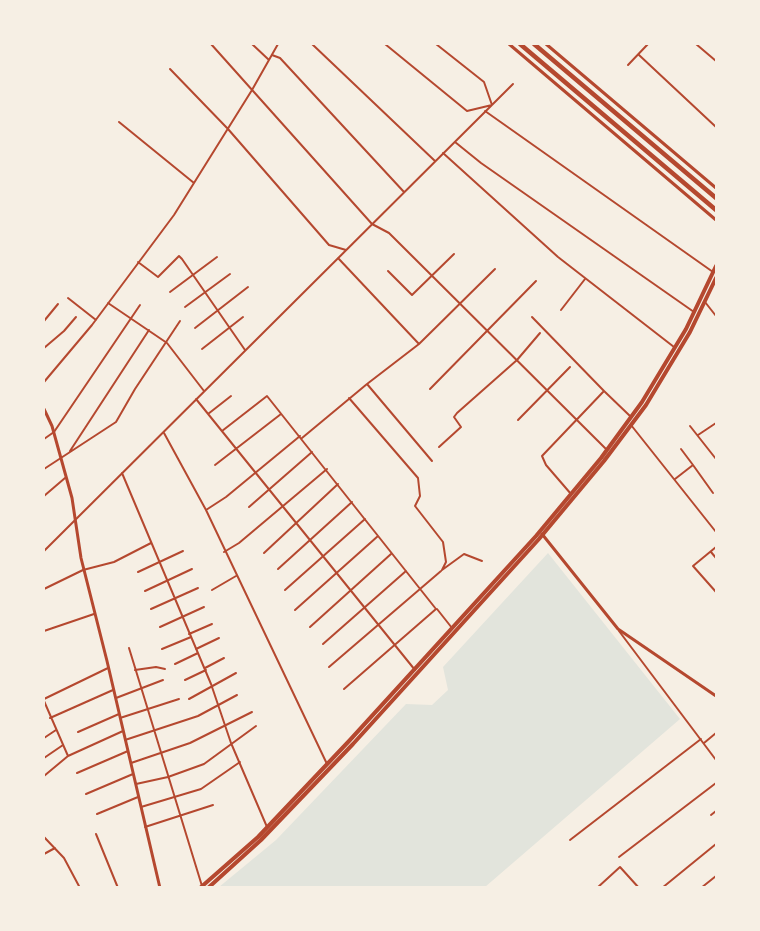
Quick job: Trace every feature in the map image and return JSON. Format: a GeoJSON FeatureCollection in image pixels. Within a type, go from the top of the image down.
{"type":"FeatureCollection","features":[{"type":"Feature","properties":{"kind":"highway"},"geometry":{"type":"LineString","coordinates":[[520,44],[549,66],[717,210]]}},
{"type":"Feature","properties":{"kind":"highway"},"geometry":{"type":"LineString","coordinates":[[534,44],[717,198]]}},
{"type":"Feature","properties":{"kind":"main road"},"geometry":{"type":"LineString","coordinates":[[208,888],[298,803],[541,533],[631,425],[717,266]]}},
{"type":"Feature","properties":{"kind":"main road"},"geometry":{"type":"LineString","coordinates":[[201,887],[267,827],[541,533],[633,419],[705,302],[717,278]]}},
{"type":"Feature","properties":{"kind":"street"},"geometry":{"type":"LineString","coordinates":[[211,44],[372,224],[389,233],[607,450]]}},
{"type":"Feature","properties":{"kind":"street"},"geometry":{"type":"LineString","coordinates":[[252,44],[269,60]]}},
{"type":"Feature","properties":{"kind":"street"},"geometry":{"type":"LineString","coordinates":[[44,382],[96,320],[195,183],[278,44]]}},
{"type":"Feature","properties":{"kind":"street"},"geometry":{"type":"LineString","coordinates":[[312,44],[435,161]]}},
{"type":"Feature","properties":{"kind":"street"},"geometry":{"type":"LineString","coordinates":[[385,44],[467,111],[492,105]]}},
{"type":"Feature","properties":{"kind":"street"},"geometry":{"type":"LineString","coordinates":[[436,44],[484,82],[492,105]]}},
{"type":"Feature","properties":{"kind":"street"},"geometry":{"type":"LineString","coordinates":[[509,44],[717,220]]}},
{"type":"Feature","properties":{"kind":"street"},"geometry":{"type":"LineString","coordinates":[[546,44],[717,188]]}},
{"type":"Feature","properties":{"kind":"street"},"geometry":{"type":"LineString","coordinates":[[628,66],[648,44]]}},
{"type":"Feature","properties":{"kind":"street"},"geometry":{"type":"LineString","coordinates":[[696,44],[717,61]]}},
{"type":"Feature","properties":{"kind":"street"},"geometry":{"type":"LineString","coordinates":[[539,58],[545,52]]}},
{"type":"Feature","properties":{"kind":"street"},"geometry":{"type":"LineString","coordinates":[[272,55],[280,58],[404,192]]}},
{"type":"Feature","properties":{"kind":"street"},"geometry":{"type":"LineString","coordinates":[[639,55],[717,127]]}},
{"type":"Feature","properties":{"kind":"street"},"geometry":{"type":"LineString","coordinates":[[170,69],[228,129],[328,244],[346,250]]}},
{"type":"Feature","properties":{"kind":"street"},"geometry":{"type":"LineString","coordinates":[[44,551],[513,84]]}},
{"type":"Feature","properties":{"kind":"street"},"geometry":{"type":"LineString","coordinates":[[485,111],[714,273]]}},
{"type":"Feature","properties":{"kind":"street"},"geometry":{"type":"LineString","coordinates":[[119,122],[195,183]]}},
{"type":"Feature","properties":{"kind":"street"},"geometry":{"type":"LineString","coordinates":[[455,141],[481,163],[694,312]]}},
{"type":"Feature","properties":{"kind":"street"},"geometry":{"type":"LineString","coordinates":[[443,153],[468,178],[585,279],[674,347]]}},
{"type":"Feature","properties":{"kind":"street"},"geometry":{"type":"LineString","coordinates":[[388,271],[412,295],[454,254]]}},
{"type":"Feature","properties":{"kind":"street"},"geometry":{"type":"LineString","coordinates":[[138,262],[158,277],[179,256],[245,350]]}},
{"type":"Feature","properties":{"kind":"street"},"geometry":{"type":"LineString","coordinates":[[170,292],[217,257]]}},
{"type":"Feature","properties":{"kind":"street"},"geometry":{"type":"LineString","coordinates":[[338,258],[419,344]]}},
{"type":"Feature","properties":{"kind":"street"},"geometry":{"type":"LineString","coordinates":[[206,510],[419,344],[495,269]]}},
{"type":"Feature","properties":{"kind":"street"},"geometry":{"type":"LineString","coordinates":[[185,308],[207,294],[230,274]]}},
{"type":"Feature","properties":{"kind":"street"},"geometry":{"type":"LineString","coordinates":[[561,310],[585,279]]}},
{"type":"Feature","properties":{"kind":"street"},"geometry":{"type":"LineString","coordinates":[[430,389],[536,281]]}},
{"type":"Feature","properties":{"kind":"street"},"geometry":{"type":"LineString","coordinates":[[195,328],[248,287]]}},
{"type":"Feature","properties":{"kind":"street"},"geometry":{"type":"LineString","coordinates":[[68,298],[96,320]]}},
{"type":"Feature","properties":{"kind":"street"},"geometry":{"type":"LineString","coordinates":[[705,302],[717,316]]}},
{"type":"Feature","properties":{"kind":"street"},"geometry":{"type":"LineString","coordinates":[[108,303],[168,343],[204,391]]}},
{"type":"Feature","properties":{"kind":"street"},"geometry":{"type":"LineString","coordinates":[[44,321],[58,304]]}},
{"type":"Feature","properties":{"kind":"street"},"geometry":{"type":"LineString","coordinates":[[44,439],[54,432],[140,305]]}},
{"type":"Feature","properties":{"kind":"street"},"geometry":{"type":"LineString","coordinates":[[202,349],[231,328],[243,316]]}},
{"type":"Feature","properties":{"kind":"street"},"geometry":{"type":"LineString","coordinates":[[44,348],[76,317]]}},
{"type":"Feature","properties":{"kind":"street"},"geometry":{"type":"LineString","coordinates":[[532,317],[633,419]]}},
{"type":"Feature","properties":{"kind":"street"},"geometry":{"type":"LineString","coordinates":[[44,470],[116,422],[180,321]]}},
{"type":"Feature","properties":{"kind":"street"},"geometry":{"type":"LineString","coordinates":[[69,453],[149,330]]}},
{"type":"Feature","properties":{"kind":"street"},"geometry":{"type":"LineString","coordinates":[[439,447],[461,427],[454,417],[457,413],[517,360],[540,333]]}},
{"type":"Feature","properties":{"kind":"street"},"geometry":{"type":"LineString","coordinates":[[518,420],[570,367]]}},
{"type":"Feature","properties":{"kind":"street"},"geometry":{"type":"LineString","coordinates":[[367,384],[432,461]]}},
{"type":"Feature","properties":{"kind":"street"},"geometry":{"type":"LineString","coordinates":[[571,494],[542,458],[604,391]]}},
{"type":"Feature","properties":{"kind":"street"},"geometry":{"type":"LineString","coordinates":[[208,414],[231,396]]}},
{"type":"Feature","properties":{"kind":"street"},"geometry":{"type":"LineString","coordinates":[[222,431],[267,396],[452,628]]}},
{"type":"Feature","properties":{"kind":"street"},"geometry":{"type":"LineString","coordinates":[[349,398],[418,478],[420,496],[415,506],[439,533],[443,542],[446,562],[442,570]]}},
{"type":"Feature","properties":{"kind":"street"},"geometry":{"type":"LineString","coordinates":[[196,399],[415,669]]}},
{"type":"Feature","properties":{"kind":"street"},"geometry":{"type":"LineString","coordinates":[[44,409],[54,432],[72,498],[83,570],[116,698],[160,888]]}},
{"type":"Feature","properties":{"kind":"street"},"geometry":{"type":"LineString","coordinates":[[215,465],[282,413]]}},
{"type":"Feature","properties":{"kind":"street"},"geometry":{"type":"LineString","coordinates":[[698,435],[717,423]]}},
{"type":"Feature","properties":{"kind":"street"},"geometry":{"type":"LineString","coordinates":[[631,425],[717,532]]}},
{"type":"Feature","properties":{"kind":"street"},"geometry":{"type":"LineString","coordinates":[[690,426],[717,459]]}},
{"type":"Feature","properties":{"kind":"street"},"geometry":{"type":"LineString","coordinates":[[163,432],[206,510],[224,552],[327,764]]}},
{"type":"Feature","properties":{"kind":"street"},"geometry":{"type":"LineString","coordinates":[[681,449],[713,493]]}},
{"type":"Feature","properties":{"kind":"street"},"geometry":{"type":"LineString","coordinates":[[249,507],[312,452]]}},
{"type":"Feature","properties":{"kind":"street"},"geometry":{"type":"LineString","coordinates":[[675,479],[693,465]]}},
{"type":"Feature","properties":{"kind":"street"},"geometry":{"type":"LineString","coordinates":[[224,552],[283,507],[327,469]]}},
{"type":"Feature","properties":{"kind":"street"},"geometry":{"type":"LineString","coordinates":[[122,473],[205,669],[231,742],[267,827]]}},
{"type":"Feature","properties":{"kind":"street"},"geometry":{"type":"LineString","coordinates":[[44,496],[65,478]]}},
{"type":"Feature","properties":{"kind":"street"},"geometry":{"type":"LineString","coordinates":[[264,553],[338,484]]}},
{"type":"Feature","properties":{"kind":"street"},"geometry":{"type":"LineString","coordinates":[[278,569],[352,502]]}},
{"type":"Feature","properties":{"kind":"street"},"geometry":{"type":"LineString","coordinates":[[285,590],[324,558],[365,519]]}},
{"type":"Feature","properties":{"kind":"street"},"geometry":{"type":"LineString","coordinates":[[541,533],[618,629],[716,760]]}},
{"type":"Feature","properties":{"kind":"street"},"geometry":{"type":"LineString","coordinates":[[295,610],[378,536]]}},
{"type":"Feature","properties":{"kind":"street"},"geometry":{"type":"LineString","coordinates":[[44,589],[83,570],[114,562],[151,543]]}},
{"type":"Feature","properties":{"kind":"street"},"geometry":{"type":"LineString","coordinates":[[717,547],[693,566],[717,592]]}},
{"type":"Feature","properties":{"kind":"street"},"geometry":{"type":"LineString","coordinates":[[138,572],[183,551]]}},
{"type":"Feature","properties":{"kind":"street"},"geometry":{"type":"LineString","coordinates":[[711,552],[717,558]]}},
{"type":"Feature","properties":{"kind":"street"},"geometry":{"type":"LineString","coordinates":[[310,627],[391,554]]}},
{"type":"Feature","properties":{"kind":"street"},"geometry":{"type":"LineString","coordinates":[[329,667],[442,570],[464,554],[482,561]]}},
{"type":"Feature","properties":{"kind":"street"},"geometry":{"type":"LineString","coordinates":[[145,591],[192,569]]}},
{"type":"Feature","properties":{"kind":"street"},"geometry":{"type":"LineString","coordinates":[[323,644],[406,571]]}},
{"type":"Feature","properties":{"kind":"street"},"geometry":{"type":"LineString","coordinates":[[212,590],[236,576]]}},
{"type":"Feature","properties":{"kind":"street"},"geometry":{"type":"LineString","coordinates":[[151,609],[198,588]]}},
{"type":"Feature","properties":{"kind":"street"},"geometry":{"type":"LineString","coordinates":[[160,627],[204,607]]}},
{"type":"Feature","properties":{"kind":"street"},"geometry":{"type":"LineString","coordinates":[[344,689],[436,609]]}},
{"type":"Feature","properties":{"kind":"street"},"geometry":{"type":"LineString","coordinates":[[44,631],[94,614]]}},
{"type":"Feature","properties":{"kind":"street"},"geometry":{"type":"LineString","coordinates":[[162,649],[212,624]]}},
{"type":"Feature","properties":{"kind":"street"},"geometry":{"type":"LineString","coordinates":[[618,629],[717,696]]}},
{"type":"Feature","properties":{"kind":"street"},"geometry":{"type":"LineString","coordinates":[[175,664],[219,638]]}},
{"type":"Feature","properties":{"kind":"street"},"geometry":{"type":"LineString","coordinates":[[129,648],[201,887]]}},
{"type":"Feature","properties":{"kind":"street"},"geometry":{"type":"LineString","coordinates":[[185,680],[224,658]]}},
{"type":"Feature","properties":{"kind":"street"},"geometry":{"type":"LineString","coordinates":[[135,670],[156,667],[165,669]]}},
{"type":"Feature","properties":{"kind":"street"},"geometry":{"type":"LineString","coordinates":[[68,756],[44,700],[108,668]]}},
{"type":"Feature","properties":{"kind":"street"},"geometry":{"type":"LineString","coordinates":[[189,699],[236,673]]}},
{"type":"Feature","properties":{"kind":"street"},"geometry":{"type":"LineString","coordinates":[[116,698],[163,680]]}},
{"type":"Feature","properties":{"kind":"street"},"geometry":{"type":"LineString","coordinates":[[50,718],[114,690]]}},
{"type":"Feature","properties":{"kind":"street"},"geometry":{"type":"LineString","coordinates":[[125,740],[198,716],[237,695]]}},
{"type":"Feature","properties":{"kind":"street"},"geometry":{"type":"LineString","coordinates":[[78,732],[120,716],[179,699]]}},
{"type":"Feature","properties":{"kind":"street"},"geometry":{"type":"LineString","coordinates":[[130,763],[190,744],[252,712]]}},
{"type":"Feature","properties":{"kind":"street"},"geometry":{"type":"LineString","coordinates":[[44,717],[49,714]]}},
{"type":"Feature","properties":{"kind":"street"},"geometry":{"type":"LineString","coordinates":[[135,784],[168,777],[204,764],[231,742],[256,726]]}},
{"type":"Feature","properties":{"kind":"street"},"geometry":{"type":"LineString","coordinates":[[44,738],[56,730]]}},
{"type":"Feature","properties":{"kind":"street"},"geometry":{"type":"LineString","coordinates":[[44,776],[68,756],[123,731]]}},
{"type":"Feature","properties":{"kind":"street"},"geometry":{"type":"LineString","coordinates":[[704,743],[717,733]]}},
{"type":"Feature","properties":{"kind":"street"},"geometry":{"type":"LineString","coordinates":[[570,840],[701,739]]}},
{"type":"Feature","properties":{"kind":"street"},"geometry":{"type":"LineString","coordinates":[[44,758],[63,745]]}},
{"type":"Feature","properties":{"kind":"street"},"geometry":{"type":"LineString","coordinates":[[77,773],[128,751]]}},
{"type":"Feature","properties":{"kind":"street"},"geometry":{"type":"LineString","coordinates":[[141,807],[201,789],[240,762]]}},
{"type":"Feature","properties":{"kind":"street"},"geometry":{"type":"LineString","coordinates":[[86,794],[133,774]]}},
{"type":"Feature","properties":{"kind":"street"},"geometry":{"type":"LineString","coordinates":[[619,857],[717,783]]}},
{"type":"Feature","properties":{"kind":"street"},"geometry":{"type":"LineString","coordinates":[[97,814],[138,797]]}},
{"type":"Feature","properties":{"kind":"street"},"geometry":{"type":"LineString","coordinates":[[145,827],[213,805]]}},
{"type":"Feature","properties":{"kind":"street"},"geometry":{"type":"LineString","coordinates":[[711,815],[717,811]]}},
{"type":"Feature","properties":{"kind":"street"},"geometry":{"type":"LineString","coordinates":[[96,834],[117,888]]}},
{"type":"Feature","properties":{"kind":"street"},"geometry":{"type":"LineString","coordinates":[[44,837],[71,868],[80,888]]}},
{"type":"Feature","properties":{"kind":"street"},"geometry":{"type":"LineString","coordinates":[[663,888],[717,844]]}},
{"type":"Feature","properties":{"kind":"street"},"geometry":{"type":"LineString","coordinates":[[44,854],[55,848]]}},
{"type":"Feature","properties":{"kind":"street"},"geometry":{"type":"LineString","coordinates":[[597,888],[621,867],[639,888]]}},
{"type":"Feature","properties":{"kind":"street"},"geometry":{"type":"LineString","coordinates":[[701,888],[717,876]]}},
{"type":"Feature","properties":{"kind":"shaded area"},"geometry":{"type":"Polygon","coordinates":[[[548,553],[680,719],[485,887],[219,887],[276,840],[406,704],[432,705],[448,690],[443,667],[548,553]]]}}]}
